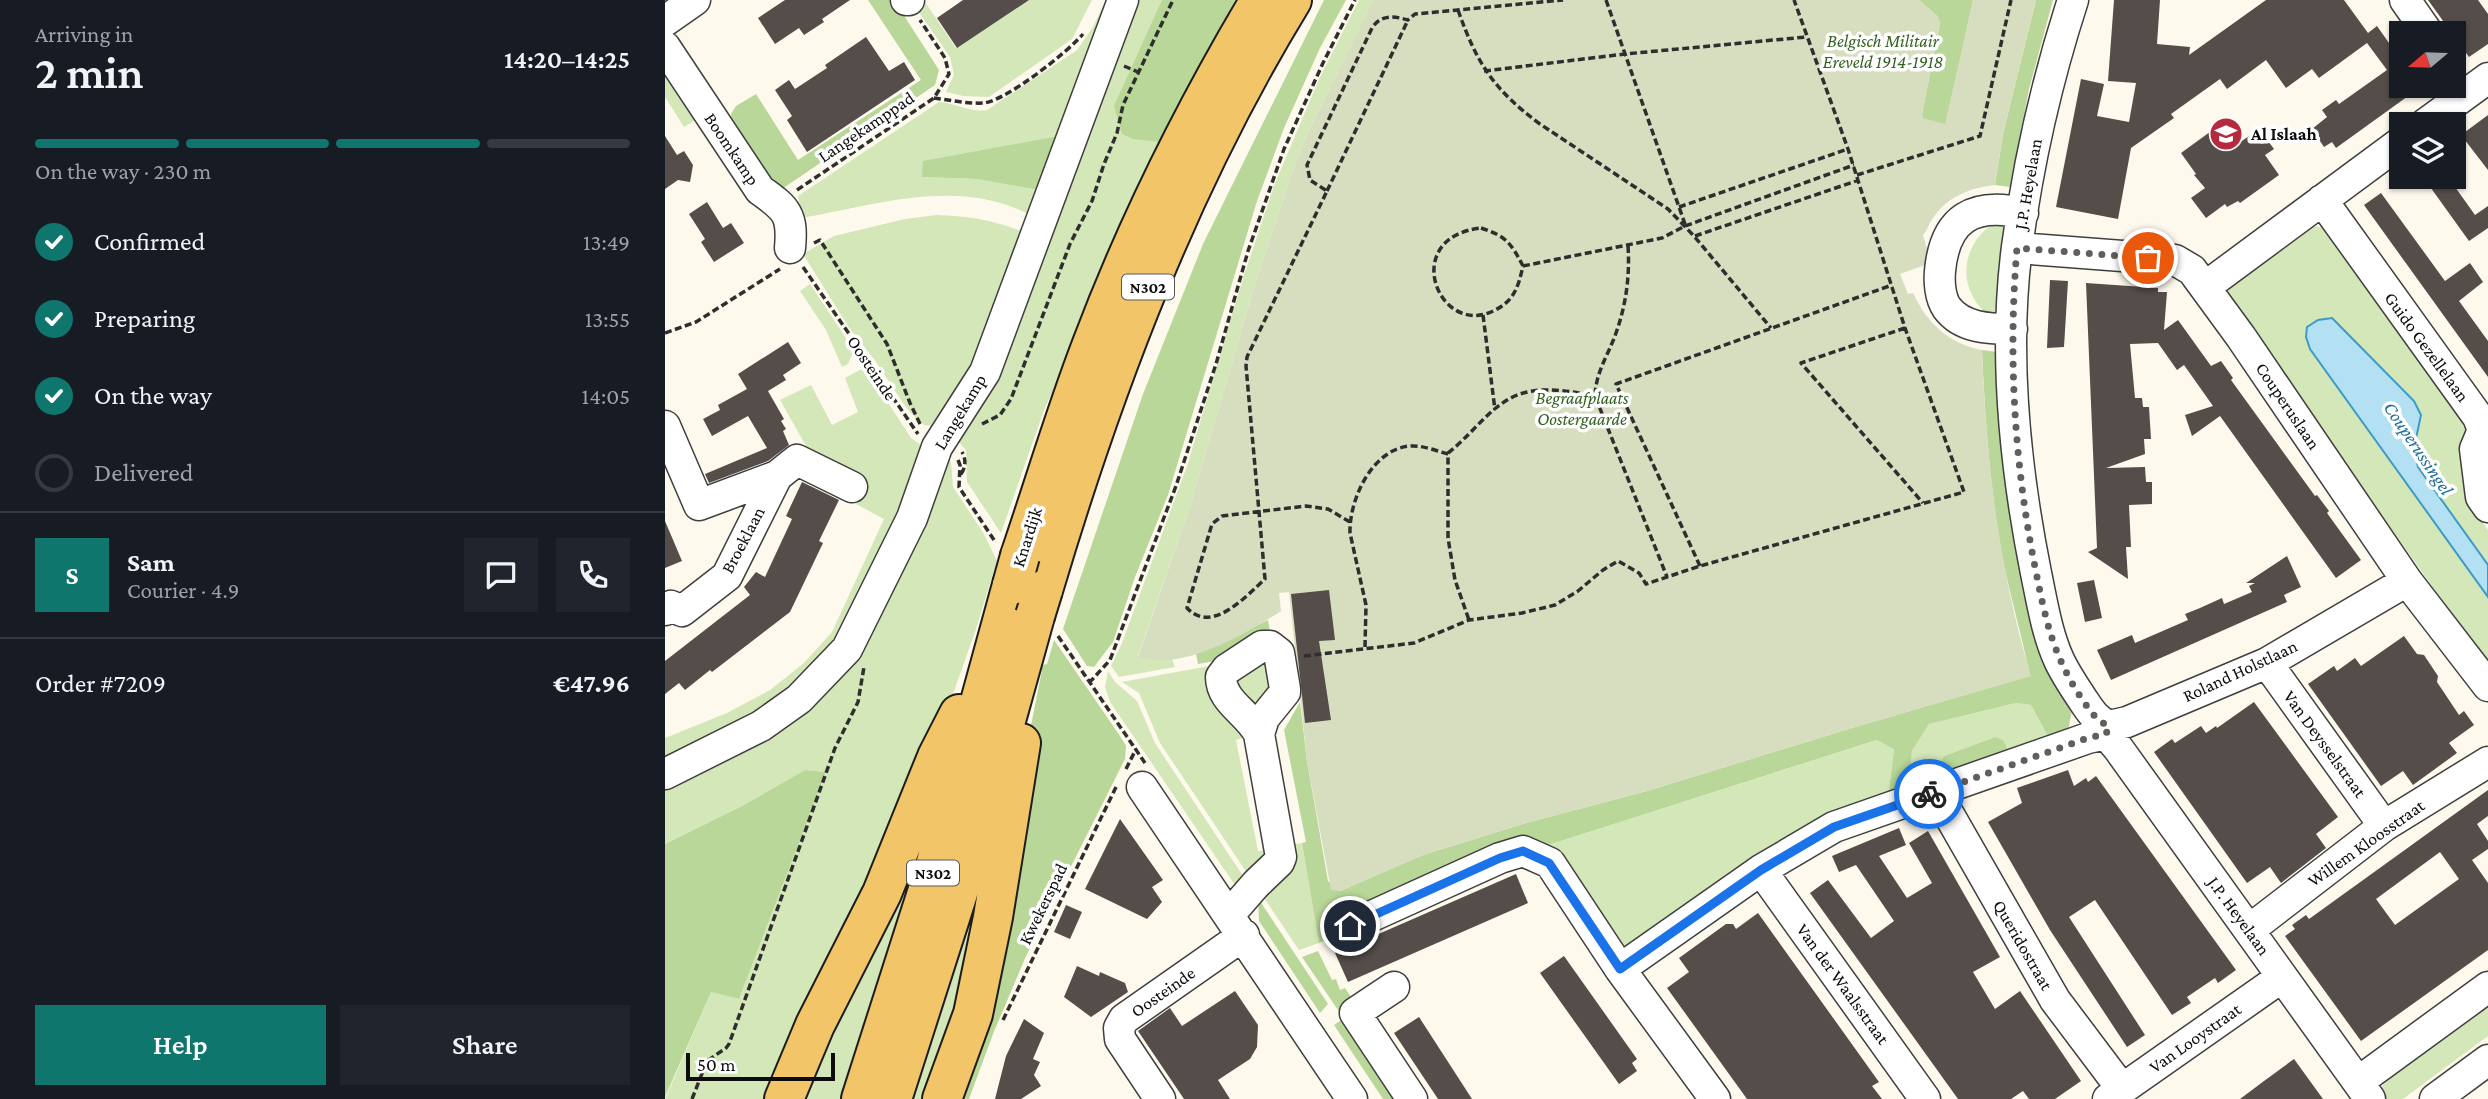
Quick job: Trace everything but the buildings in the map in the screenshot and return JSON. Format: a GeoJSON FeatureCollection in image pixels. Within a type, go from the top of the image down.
{"type":"FeatureCollection","features":[{"type":"Feature","properties":{"kind":"main road","name":"Knardijk"},"geometry":{"type":"LineString","coordinates":[[861,1099],[932,877],[1010,648],[1091,344],[1171,163],[1260,0]]}},
{"type":"Feature","properties":{"kind":"main road","name":"Knardijk"},"geometry":{"type":"LineString","coordinates":[[1027,587],[1087,449],[1152,277],[1196,179],[1292,0]]}},
{"type":"Feature","properties":{"kind":"main road","name":"Knardijk"},"geometry":{"type":"LineString","coordinates":[[892,1099],[958,893],[1010,648]]}},
{"type":"Feature","properties":{"kind":"main road"},"geometry":{"type":"LineString","coordinates":[[784,1099],[815,1025],[882,893],[937,757],[1010,648]]}},
{"type":"Feature","properties":{"kind":"main road"},"geometry":{"type":"LineString","coordinates":[[942,1099],[974,1014],[1020,752],[1010,648]]}},
{"type":"Feature","properties":{"kind":"street"},"geometry":{"type":"LineString","coordinates":[[665,21],[695,0]]}},
{"type":"Feature","properties":{"kind":"street","name":"Langekamp"},"geometry":{"type":"LineString","coordinates":[[665,774],[761,726],[799,699],[846,649],[912,518],[953,450],[985,372],[1123,0]]}},
{"type":"Feature","properties":{"kind":"street","name":"J.P. Heyelaan"},"geometry":{"type":"LineString","coordinates":[[2073,0],[2033,149],[2017,248],[2012,329],[2019,465],[2041,594],[2052,640],[2062,667],[2099,722],[2364,1091]]}},
{"type":"Feature","properties":{"kind":"street"},"geometry":{"type":"LineString","coordinates":[[2405,0],[2420,21]]}},
{"type":"Feature","properties":{"kind":"street","name":"Boomkamp"},"geometry":{"type":"LineString","coordinates":[[665,47],[760,190],[788,214],[792,229],[792,252]]}},
{"type":"Feature","properties":{"kind":"street"},"geometry":{"type":"LineString","coordinates":[[2437,112],[2470,80]]}},
{"type":"Feature","properties":{"kind":"street"},"geometry":{"type":"LineString","coordinates":[[2205,287],[2389,151]]}},
{"type":"Feature","properties":{"kind":"street","name":"Guido Gezellelaan"},"geometry":{"type":"LineString","coordinates":[[2322,200],[2478,417],[2483,430],[2481,497],[2488,507]]}},
{"type":"Feature","properties":{"kind":"street"},"geometry":{"type":"LineString","coordinates":[[2012,329],[1982,328],[1962,320],[1947,308],[1939,278],[1946,242],[1964,218],[1972,213],[1994,208],[2023,212]]}},
{"type":"Feature","properties":{"kind":"street","name":"Couperuslaan"},"geometry":{"type":"LineString","coordinates":[[2017,248],[2175,260],[2192,270],[2407,581],[2488,686]]}},
{"type":"Feature","properties":{"kind":"street","name":"Broeklaan"},"geometry":{"type":"LineString","coordinates":[[665,426],[699,505],[777,476],[797,460],[852,487]]}},
{"type":"Feature","properties":{"kind":"street","name":"Broeklaan"},"geometry":{"type":"LineString","coordinates":[[665,610],[671,606],[682,611],[727,576],[777,476]]}},
{"type":"Feature","properties":{"kind":"street","name":"Roland Holstlaan"},"geometry":{"type":"LineString","coordinates":[[1620,969],[1761,870],[1834,827],[2107,731],[2267,663],[2407,581]]}},
{"type":"Feature","properties":{"kind":"street","name":"Oosteinde"},"geometry":{"type":"LineString","coordinates":[[1160,1099],[1120,1040],[1119,1028],[1124,1019],[1236,925],[1279,862],[1281,857],[1259,734],[1224,692],[1221,677],[1227,669],[1262,646],[1276,648],[1281,659]]}},
{"type":"Feature","properties":{"kind":"street"},"geometry":{"type":"LineString","coordinates":[[1259,734],[1264,718],[1285,692],[1281,659]]}},
{"type":"Feature","properties":{"kind":"street","name":"Van Deysselstraat"},"geometry":{"type":"LineString","coordinates":[[2267,663],[2384,826]]}},
{"type":"Feature","properties":{"kind":"street","name":"Willem Kloosstraat"},"geometry":{"type":"LineString","coordinates":[[2249,930],[2384,826],[2488,762]]}},
{"type":"Feature","properties":{"kind":"street"},"geometry":{"type":"LineString","coordinates":[[1142,787],[1352,1099]]}},
{"type":"Feature","properties":{"kind":"street","name":"Queridostraat"},"geometry":{"type":"LineString","coordinates":[[1936,792],[2055,1000],[2115,1094]]}},
{"type":"Feature","properties":{"kind":"street"},"geometry":{"type":"LineString","coordinates":[[1350,926],[1500,858],[1523,851],[1549,863],[1710,1097]]}},
{"type":"Feature","properties":{"kind":"street","name":"Van der Waalsstraat"},"geometry":{"type":"LineString","coordinates":[[1761,870],[1925,1099]]}},
{"type":"Feature","properties":{"kind":"street","name":"Van Looystraat"},"geometry":{"type":"LineString","coordinates":[[2115,1094],[2282,977]]}},
{"type":"Feature","properties":{"kind":"street"},"geometry":{"type":"LineString","coordinates":[[1394,987],[1355,1013],[1412,1099]]}},
{"type":"Feature","properties":{"kind":"street"},"geometry":{"type":"LineString","coordinates":[[2364,1091],[2488,987]]}},
{"type":"Feature","properties":{"kind":"street"},"geometry":{"type":"LineString","coordinates":[[2435,1099],[2488,1060]]}},
{"type":"Feature","properties":{"kind":"path"},"geometry":{"type":"LineString","coordinates":[[907,0],[945,58],[949,74],[934,98]]}},
{"type":"Feature","properties":{"kind":"path"},"geometry":{"type":"LineString","coordinates":[[980,426],[1000,415],[1011,400],[1070,244],[1092,201],[1117,134],[1123,105],[1173,0]]}},
{"type":"Feature","properties":{"kind":"path"},"geometry":{"type":"LineString","coordinates":[[1063,644],[1089,683],[1110,660],[1176,486],[1216,364],[1248,251],[1284,149],[1355,0]]}},
{"type":"Feature","properties":{"kind":"path"},"geometry":{"type":"LineString","coordinates":[[1350,522],[1328,509],[1306,506],[1258,513],[1222,516],[1212,524],[1187,608],[1194,615],[1210,618],[1231,608],[1265,579],[1258,513],[1247,399],[1247,357],[1408,20],[1415,14],[1563,0]]}},
{"type":"Feature","properties":{"kind":"path"},"geometry":{"type":"LineString","coordinates":[[1606,0],[1685,226]]}},
{"type":"Feature","properties":{"kind":"path"},"geometry":{"type":"LineString","coordinates":[[1281,659],[1414,643],[1469,620],[1555,605],[1579,591],[1618,561],[1639,573],[1646,584],[1700,566],[1963,492],[1905,328],[1854,166],[1794,0]]}},
{"type":"Feature","properties":{"kind":"path"},"geometry":{"type":"LineString","coordinates":[[1694,236],[1980,136],[2011,0]]}},
{"type":"Feature","properties":{"kind":"path"},"geometry":{"type":"LineString","coordinates":[[1458,10],[1485,71],[1522,110],[1647,193],[1685,226],[1771,328]]}},
{"type":"Feature","properties":{"kind":"path"},"geometry":{"type":"LineString","coordinates":[[1327,191],[1310,180],[1307,165],[1375,22],[1387,17],[1408,20]]}},
{"type":"Feature","properties":{"kind":"path","name":"Langekamppad"},"geometry":{"type":"LineString","coordinates":[[778,203],[934,98],[986,103],[1011,90],[1064,54],[1090,25]]}},
{"type":"Feature","properties":{"kind":"path"},"geometry":{"type":"LineString","coordinates":[[1485,71],[1806,37]]}},
{"type":"Feature","properties":{"kind":"path"},"geometry":{"type":"LineString","coordinates":[[1679,206],[1848,149]]}},
{"type":"Feature","properties":{"kind":"path"},"geometry":{"type":"LineString","coordinates":[[1523,266],[1661,238],[1685,226],[1854,166]]}},
{"type":"Feature","properties":{"kind":"path"},"geometry":{"type":"LineString","coordinates":[[1481,228],[1499,234],[1513,246],[1523,266],[1518,286],[1505,306],[1483,315],[1465,314],[1449,305],[1437,290],[1433,272],[1437,254],[1447,239],[1463,230],[1481,228]]}},
{"type":"Feature","properties":{"kind":"path"},"geometry":{"type":"LineString","coordinates":[[665,333],[696,322],[778,272],[792,252],[820,240],[887,344],[920,425],[953,450],[960,465],[960,475]]}},
{"type":"Feature","properties":{"kind":"path"},"geometry":{"type":"LineString","coordinates":[[1628,246],[1629,266],[1622,313],[1615,336],[1596,377],[1595,396],[1667,577]]}},
{"type":"Feature","properties":{"kind":"path","name":"Oosteinde"},"geometry":{"type":"LineString","coordinates":[[792,252],[913,429],[923,440],[953,450]]}},
{"type":"Feature","properties":{"kind":"path"},"geometry":{"type":"LineString","coordinates":[[1700,566],[1616,384],[1892,285]]}},
{"type":"Feature","properties":{"kind":"path"},"geometry":{"type":"LineString","coordinates":[[1483,315],[1495,410]]}},
{"type":"Feature","properties":{"kind":"path"},"geometry":{"type":"LineString","coordinates":[[1905,328],[1801,363],[1923,503]]}},
{"type":"Feature","properties":{"kind":"path"},"geometry":{"type":"LineString","coordinates":[[1469,620],[1450,555],[1447,511],[1448,454],[1508,399],[1531,392],[1569,391],[1595,396]]}},
{"type":"Feature","properties":{"kind":"path"},"geometry":{"type":"LineString","coordinates":[[1365,648],[1366,605],[1350,533],[1354,505],[1374,466],[1386,455],[1410,446],[1448,454]]}},
{"type":"Feature","properties":{"kind":"path"},"geometry":{"type":"LineString","coordinates":[[692,1099],[707,1061],[729,1044],[835,748],[858,702],[862,674],[868,657]]}},
{"type":"Feature","properties":{"kind":"path","name":"Kwekerspad"},"geometry":{"type":"LineString","coordinates":[[1001,1026],[1136,749],[1089,683]]}},
{"type":"Feature","properties":{"kind":"green space"},"geometry":{"type":"Polygon","coordinates":[[[868,0],[894,0],[939,70],[935,85],[782,189],[770,184],[732,129],[731,114],[736,106],[756,94],[798,160],[921,80],[868,0]]]}},
{"type":"Feature","properties":{"kind":"green space"},"geometry":{"type":"Polygon","coordinates":[[[1019,0],[1092,0],[1072,39],[989,97],[946,92],[954,75],[950,57],[916,8],[925,2],[956,48],[1019,0]]]}},
{"type":"Feature","properties":{"kind":"green space"},"geometry":{"type":"Polygon","coordinates":[[[1106,0],[1114,0],[1059,136],[922,177],[976,179],[1039,190],[1030,215],[1003,204],[946,196],[888,201],[802,218],[798,196],[939,102],[987,110],[1077,50],[1093,27],[1106,0]]]}},
{"type":"Feature","properties":{"kind":"green space"},"geometry":{"type":"Polygon","coordinates":[[[1137,0],[1162,0],[1161,142],[1096,299],[1044,410],[1001,533],[967,482],[966,450],[954,437],[1137,0]]]}},
{"type":"Feature","properties":{"kind":"green space"},"geometry":{"type":"Polygon","coordinates":[[[1162,0],[1235,0],[1161,142],[1133,139],[1122,134],[1114,106],[1162,0]]]}},
{"type":"Feature","properties":{"kind":"green space"},"geometry":{"type":"Polygon","coordinates":[[[1324,0],[1346,0],[1320,48],[1284,128],[1257,201],[1168,495],[1135,577],[1113,642],[1094,667],[1087,666],[1063,629],[1143,394],[1203,244],[1324,0]]]}},
{"type":"Feature","properties":{"kind":"green space"},"geometry":{"type":"Polygon","coordinates":[[[1359,0],[1373,0],[1308,132],[1291,175],[1256,281],[1190,506],[1138,656],[1172,659],[1175,667],[1119,677],[1111,666],[1122,643],[1187,466],[1244,275],[1275,183],[1320,77],[1359,0]]]}},
{"type":"Feature","properties":{"kind":"green space","name":"Begraafplaats Oostergaarde"},"geometry":{"type":"Polygon","coordinates":[[[1373,0],[1919,0],[1937,16],[1940,23],[1922,114],[1923,118],[1945,124],[1973,0],[2036,0],[2003,134],[1995,185],[1967,191],[1944,206],[1923,235],[1931,263],[1900,274],[1908,294],[1913,293],[1925,314],[1940,331],[1959,343],[1982,350],[1987,433],[2002,556],[2031,676],[1647,791],[1526,823],[1423,855],[1340,891],[1331,890],[1307,761],[1289,592],[1279,593],[1281,611],[1207,651],[1175,659],[1138,657],[1190,506],[1256,281],[1291,175],[1308,132],[1373,0]]]}},
{"type":"Feature","properties":{"kind":"green space"},"geometry":{"type":"Polygon","coordinates":[[[1919,0],[1973,0],[1946,125],[1923,119],[1940,23],[1937,16],[1919,0]]]}},
{"type":"Feature","properties":{"kind":"green space"},"geometry":{"type":"Polygon","coordinates":[[[2036,0],[2053,0],[2029,89],[2010,187],[1995,185],[2003,134],[2036,0]]]}},
{"type":"Feature","properties":{"kind":"green space"},"geometry":{"type":"Polygon","coordinates":[[[665,59],[702,116],[684,127],[665,97],[665,59]]]}},
{"type":"Feature","properties":{"kind":"green space"},"geometry":{"type":"Polygon","coordinates":[[[1059,136],[1039,190],[976,179],[922,177],[923,161],[1059,136]]]}},
{"type":"Feature","properties":{"kind":"green space"},"geometry":{"type":"Polygon","coordinates":[[[936,215],[980,219],[1024,232],[999,306],[964,382],[934,426],[924,425],[907,409],[848,326],[803,254],[834,236],[905,219],[936,215]]]}},
{"type":"Feature","properties":{"kind":"green space"},"geometry":{"type":"Polygon","coordinates":[[[2006,216],[1997,322],[1982,310],[1973,296],[1967,282],[1967,266],[1970,252],[1978,238],[2006,216]]]}},
{"type":"Feature","properties":{"kind":"green space"},"geometry":{"type":"Polygon","coordinates":[[[2312,226],[2328,228],[2467,421],[2464,488],[2471,506],[2488,530],[2488,565],[2418,467],[2414,448],[2421,415],[2414,401],[2332,318],[2306,337],[2310,349],[2488,597],[2488,665],[2225,300],[2225,291],[2230,284],[2312,226]]]}},
{"type":"Feature","properties":{"kind":"green space"},"geometry":{"type":"Polygon","coordinates":[[[810,284],[854,350],[848,364],[842,367],[826,330],[800,291],[810,284]]]}},
{"type":"Feature","properties":{"kind":"green space"},"geometry":{"type":"Polygon","coordinates":[[[1982,350],[1997,352],[2002,450],[2011,521],[2035,637],[2046,669],[2072,711],[2067,735],[2051,742],[2031,705],[2016,703],[1929,724],[1912,751],[1909,790],[1888,797],[1894,749],[1877,740],[1545,846],[1537,840],[1524,837],[1351,929],[1319,943],[1302,843],[1306,842],[1284,730],[1300,702],[1307,761],[1328,881],[1340,891],[1423,855],[2030,676],[1998,529],[1989,453],[1982,350]]]}},
{"type":"Feature","properties":{"kind":"green space"},"geometry":{"type":"Polygon","coordinates":[[[865,367],[911,438],[924,447],[903,514],[840,641],[771,704],[665,760],[665,738],[727,713],[770,690],[804,663],[832,632],[884,519],[856,504],[865,482],[810,453],[780,400],[811,385],[832,425],[858,412],[845,378],[865,367]]]}},
{"type":"Feature","properties":{"kind":"green space"},"geometry":{"type":"Polygon","coordinates":[[[945,456],[951,462],[953,487],[984,534],[997,561],[919,790],[793,1036],[764,1099],[665,1099],[711,992],[739,999],[826,772],[805,770],[742,806],[665,844],[665,788],[790,716],[945,456]]]}},
{"type":"Feature","properties":{"kind":"green space"},"geometry":{"type":"Polygon","coordinates":[[[1268,620],[1271,637],[1226,659],[1198,664],[1196,654],[1268,620]]]}},
{"type":"Feature","properties":{"kind":"green space"},"geometry":{"type":"Polygon","coordinates":[[[1054,640],[1126,746],[1125,759],[1026,956],[969,1099],[957,1099],[1043,665],[1047,664],[1054,640]]]}},
{"type":"Feature","properties":{"kind":"green space"},"geometry":{"type":"Polygon","coordinates":[[[985,644],[846,1099],[802,1099],[985,644]]]}},
{"type":"Feature","properties":{"kind":"green space"},"geometry":{"type":"Polygon","coordinates":[[[1263,654],[1277,679],[1257,711],[1229,678],[1263,654]]]}},
{"type":"Feature","properties":{"kind":"green space"},"geometry":{"type":"Polygon","coordinates":[[[1220,664],[1250,736],[1236,740],[1258,851],[1272,849],[1249,876],[1160,743],[1139,693],[1122,682],[1220,664]]]}},
{"type":"Feature","properties":{"kind":"green space"},"geometry":{"type":"Polygon","coordinates":[[[1108,671],[1115,682],[1137,701],[1155,743],[1245,879],[1239,891],[1110,702],[1105,687],[1108,671]]]}},
{"type":"Feature","properties":{"kind":"green space"},"geometry":{"type":"Polygon","coordinates":[[[2016,703],[2031,705],[2051,742],[2011,756],[1995,737],[1944,756],[1944,778],[1909,790],[1912,751],[1929,724],[2016,703]]]}},
{"type":"Feature","properties":{"kind":"green space"},"geometry":{"type":"Polygon","coordinates":[[[1995,737],[2003,740],[2011,756],[1944,778],[1941,764],[1944,756],[1995,737]]]}},
{"type":"Feature","properties":{"kind":"green space"},"geometry":{"type":"Polygon","coordinates":[[[1878,740],[1894,748],[1888,797],[1622,951],[1545,846],[1878,740]]]}},
{"type":"Feature","properties":{"kind":"green space"},"geometry":{"type":"Polygon","coordinates":[[[1014,753],[934,1099],[908,1099],[1014,753]]]}},
{"type":"Feature","properties":{"kind":"green space"},"geometry":{"type":"Polygon","coordinates":[[[805,770],[826,772],[739,999],[711,992],[665,1097],[665,844],[742,806],[805,770]]]}},
{"type":"Feature","properties":{"kind":"green space"},"geometry":{"type":"Polygon","coordinates":[[[1302,843],[1319,943],[1299,950],[1260,892],[1290,845],[1302,843]]]}},
{"type":"Feature","properties":{"kind":"green space"},"geometry":{"type":"Polygon","coordinates":[[[1258,898],[1328,1004],[1320,1013],[1259,921],[1258,898]]]}},
{"type":"Feature","properties":{"kind":"green space"},"geometry":{"type":"Polygon","coordinates":[[[1318,951],[1332,980],[1336,979],[1340,990],[1345,988],[1355,1003],[1340,1013],[1302,957],[1318,951]]]}},
{"type":"Feature","properties":{"kind":"green space"},"geometry":{"type":"Polygon","coordinates":[[[2488,1005],[2488,1036],[2403,1099],[2384,1099],[2377,1092],[2393,1074],[2488,1005]]]}},
{"type":"Feature","properties":{"kind":"green space"},"geometry":{"type":"Polygon","coordinates":[[[1347,1016],[1402,1099],[1383,1099],[1334,1025],[1347,1016]]]}},
{"type":"Feature","properties":{"kind":"water"},"geometry":{"type":"Polygon","coordinates":[[[2332,318],[2414,401],[2421,415],[2414,448],[2418,467],[2488,565],[2488,597],[2310,349],[2306,337],[2307,327],[2318,320],[2332,318]]]}},
{"type":"Feature","properties":{"kind":"way so far"},"geometry":{"type":"LineString","coordinates":[[1929,794],[2106,734],[2109,726],[2099,722],[2085,704],[2058,659],[2031,547],[2018,453],[2013,370],[2013,296],[2017,248],[2148,258]]}},
{"type":"Feature","properties":{"kind":"place","name":"Al Islaah"},"geometry":{"type":"Point","coordinates":[2226,134]}},
{"type":"Feature","properties":{"kind":"route"},"geometry":{"type":"LineString","coordinates":[[1350,926],[1500,858],[1523,851],[1549,863],[1620,969],[1761,870],[1834,827],[1929,794]]}},
{"type":"Feature","properties":{"kind":"park label","name":"Belgisch Militair Ereveld 1914-1918"},"geometry":{"type":"Point","coordinates":[1883,51]}},
{"type":"Feature","properties":{"kind":"water label","name":"Couperussingel"},"geometry":{"type":"Point","coordinates":[2419,448]}}]}
